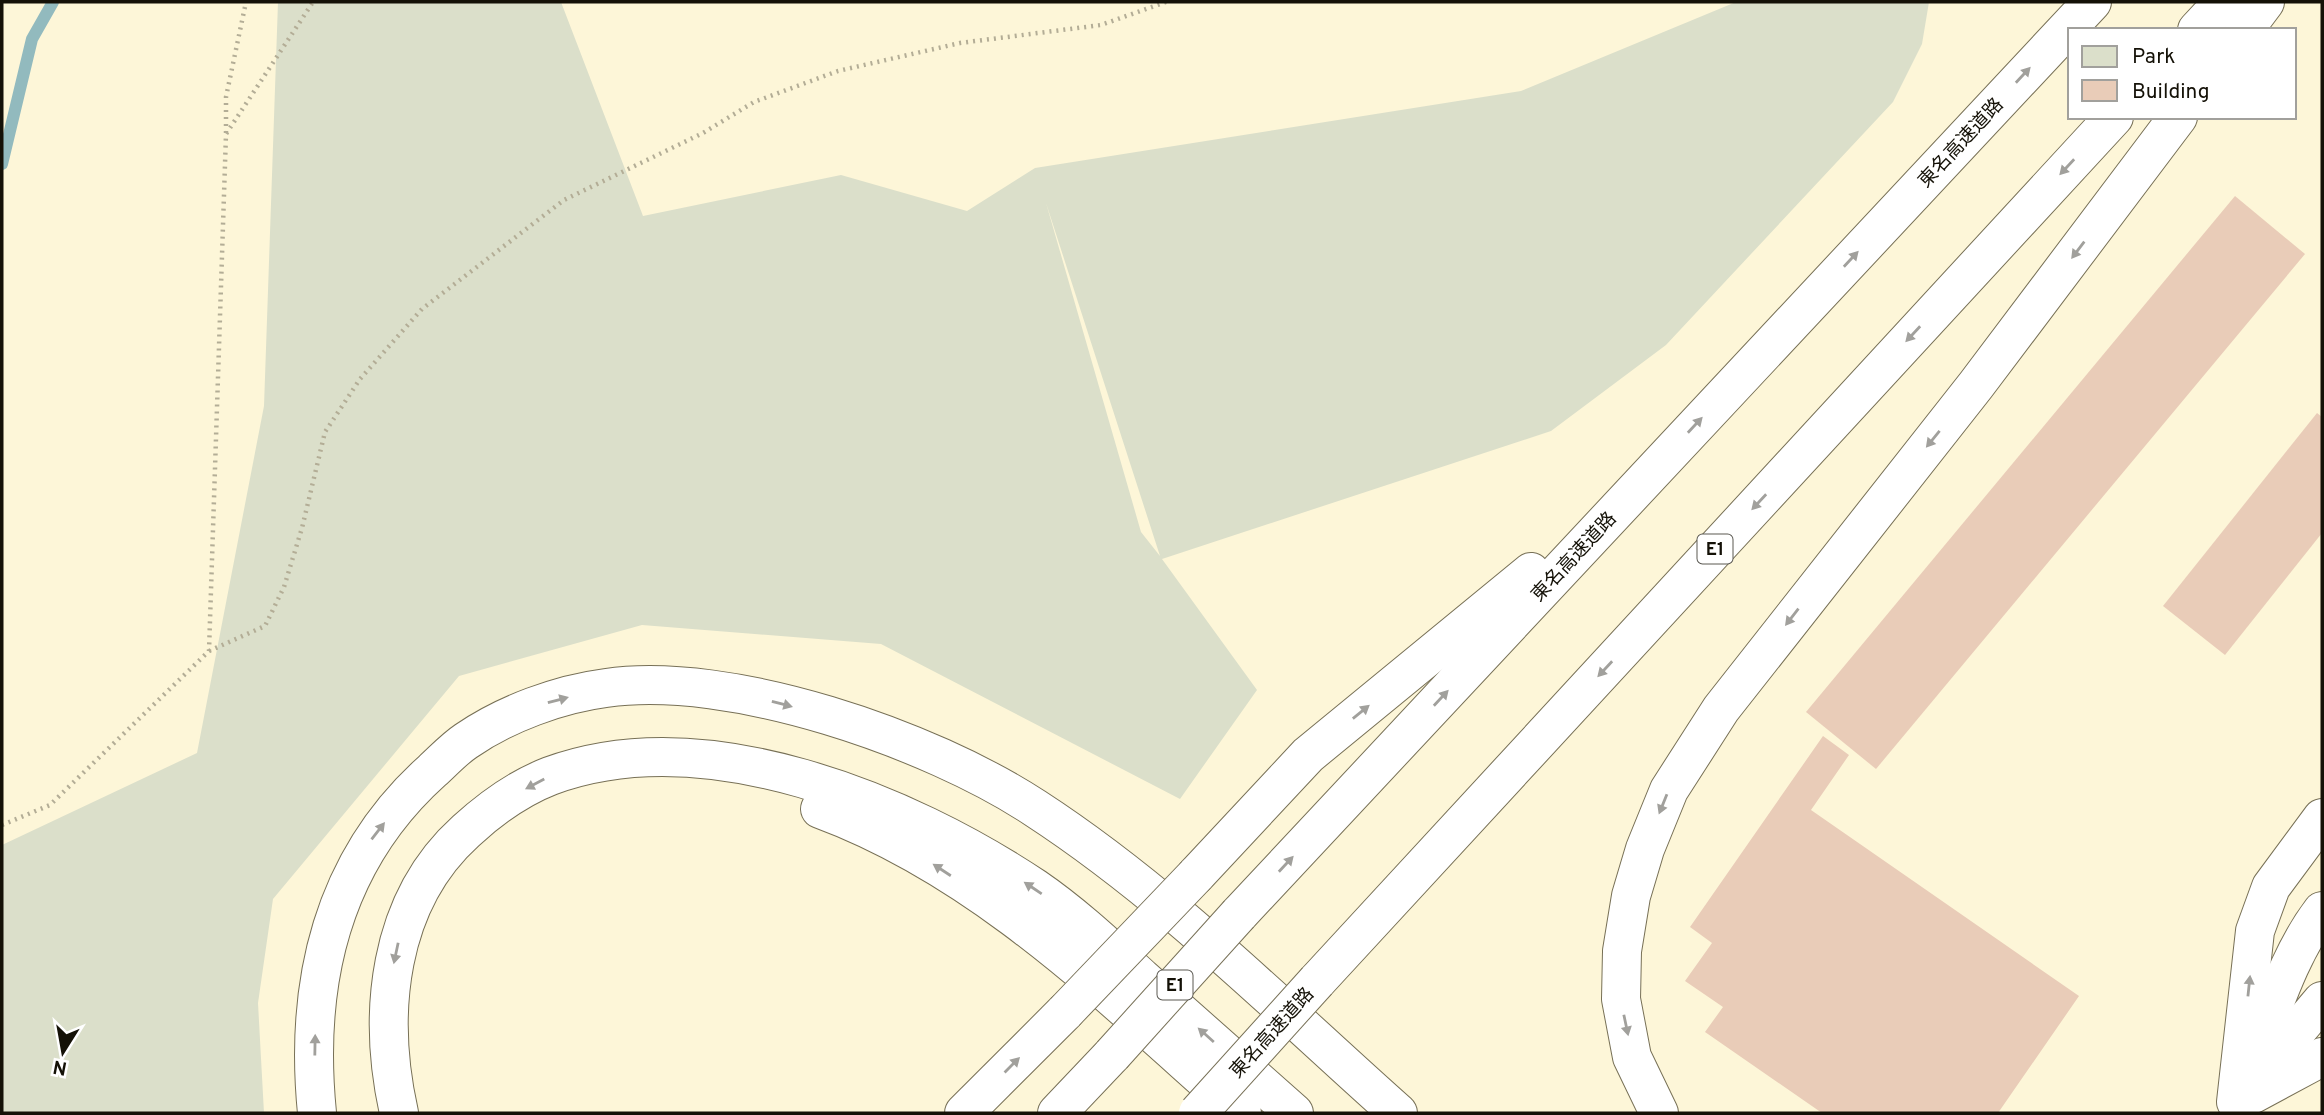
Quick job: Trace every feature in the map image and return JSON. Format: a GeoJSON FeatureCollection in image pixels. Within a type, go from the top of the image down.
{"type":"FeatureCollection","features":[{"type":"Feature","properties":{"kind":"highway","name":"東名高速道路"},"geometry":{"type":"LineString","coordinates":[[1057,1113],[1239,914],[2092,2]]}},
{"type":"Feature","properties":{"kind":"highway"},"geometry":{"type":"LineString","coordinates":[[2199,28],[2224,2]]}},
{"type":"Feature","properties":{"kind":"highway"},"geometry":{"type":"LineString","coordinates":[[2246,28],[2265,2]]}},
{"type":"Feature","properties":{"kind":"highway","name":"東名高速道路"},"geometry":{"type":"LineString","coordinates":[[1198,1113],[2112,119]]}},
{"type":"Feature","properties":{"kind":"highway"},"geometry":{"type":"LineString","coordinates":[[1659,1113],[1632,1057],[1620,999],[1622,951],[1631,896],[1645,849],[1669,790],[1721,709],[1976,385],[2176,119]]}},
{"type":"Feature","properties":{"kind":"highway"},"geometry":{"type":"LineString","coordinates":[[964,1113],[1065,1012],[1308,755],[1649,475]]}},
{"type":"Feature","properties":{"kind":"highway"},"geometry":{"type":"LineString","coordinates":[[317,1113],[314,1081],[316,996],[332,919],[366,847],[410,791],[466,741],[531,708],[605,688],[675,685],[774,701],[870,728],[1031,805],[1141,885],[1398,1113]]}},
{"type":"Feature","properties":{"kind":"highway"},"geometry":{"type":"LineString","coordinates":[[673,757],[842,817],[921,856],[1011,915],[1072,964],[1242,1113]]}},
{"type":"Feature","properties":{"kind":"highway"},"geometry":{"type":"LineString","coordinates":[[399,1113],[392,1081],[386,1010],[397,947],[418,889],[451,844],[492,807],[549,777],[607,762],[673,757],[772,770],[843,790],[934,828],[1045,897],[1094,936],[1294,1113]]}},
{"type":"Feature","properties":{"kind":"highway"},"geometry":{"type":"LineString","coordinates":[[2227,1110],[2255,931],[2271,887],[2322,818]]}},
{"type":"Feature","properties":{"kind":"highway"},"geometry":{"type":"LineString","coordinates":[[2227,1110],[2290,964],[2307,931],[2322,911]]}},
{"type":"Feature","properties":{"kind":"highway"},"geometry":{"type":"LineString","coordinates":[[2227,1110],[2322,1001]]}},
{"type":"Feature","properties":{"kind":"highway"},"geometry":{"type":"LineString","coordinates":[[2227,1110],[2322,1057]]}},
{"type":"Feature","properties":{"kind":"path"},"geometry":{"type":"LineString","coordinates":[[209,650],[226,97],[246,2]]}},
{"type":"Feature","properties":{"kind":"path"},"geometry":{"type":"LineString","coordinates":[[226,134],[313,2]]}},
{"type":"Feature","properties":{"kind":"path"},"geometry":{"type":"LineString","coordinates":[[2,825],[50,805],[209,650],[265,626],[284,587],[299,540],[325,432],[360,379],[422,309],[564,200],[703,133],[754,103],[838,71],[960,43],[1101,25],[1166,2]]}},
{"type":"Feature","properties":{"kind":"green space"},"geometry":{"type":"Polygon","coordinates":[[[278,2],[561,2],[643,216],[841,175],[967,211],[1035,168],[1521,91],[1736,2],[1929,2],[1922,44],[1893,102],[1666,345],[1551,431],[1162,559],[1257,690],[1180,799],[881,644],[642,625],[459,676],[273,899],[258,1003],[264,1113],[2,1113],[2,845],[197,753],[264,406],[278,2]],[[1046,203],[1141,532],[1160,556],[1046,203]]]}},
{"type":"Feature","properties":{"kind":"building"},"geometry":{"type":"Polygon","coordinates":[[[2235,196],[2305,254],[1876,769],[1806,712],[2235,196]]]}},
{"type":"Feature","properties":{"kind":"building"},"geometry":{"type":"Polygon","coordinates":[[[2317,413],[2322,417],[2322,533],[2225,655],[2163,606],[2317,413]]]}},
{"type":"Feature","properties":{"kind":"building"},"geometry":{"type":"Polygon","coordinates":[[[1823,736],[1849,755],[1811,810],[2079,996],[1998,1113],[1822,1113],[1705,1032],[1723,1007],[1685,981],[1712,943],[1690,927],[1823,736]]]}},
{"type":"Feature","properties":{"kind":"waterway"},"geometry":{"type":"LineString","coordinates":[[2,164],[32,39],[53,2]]}}]}
